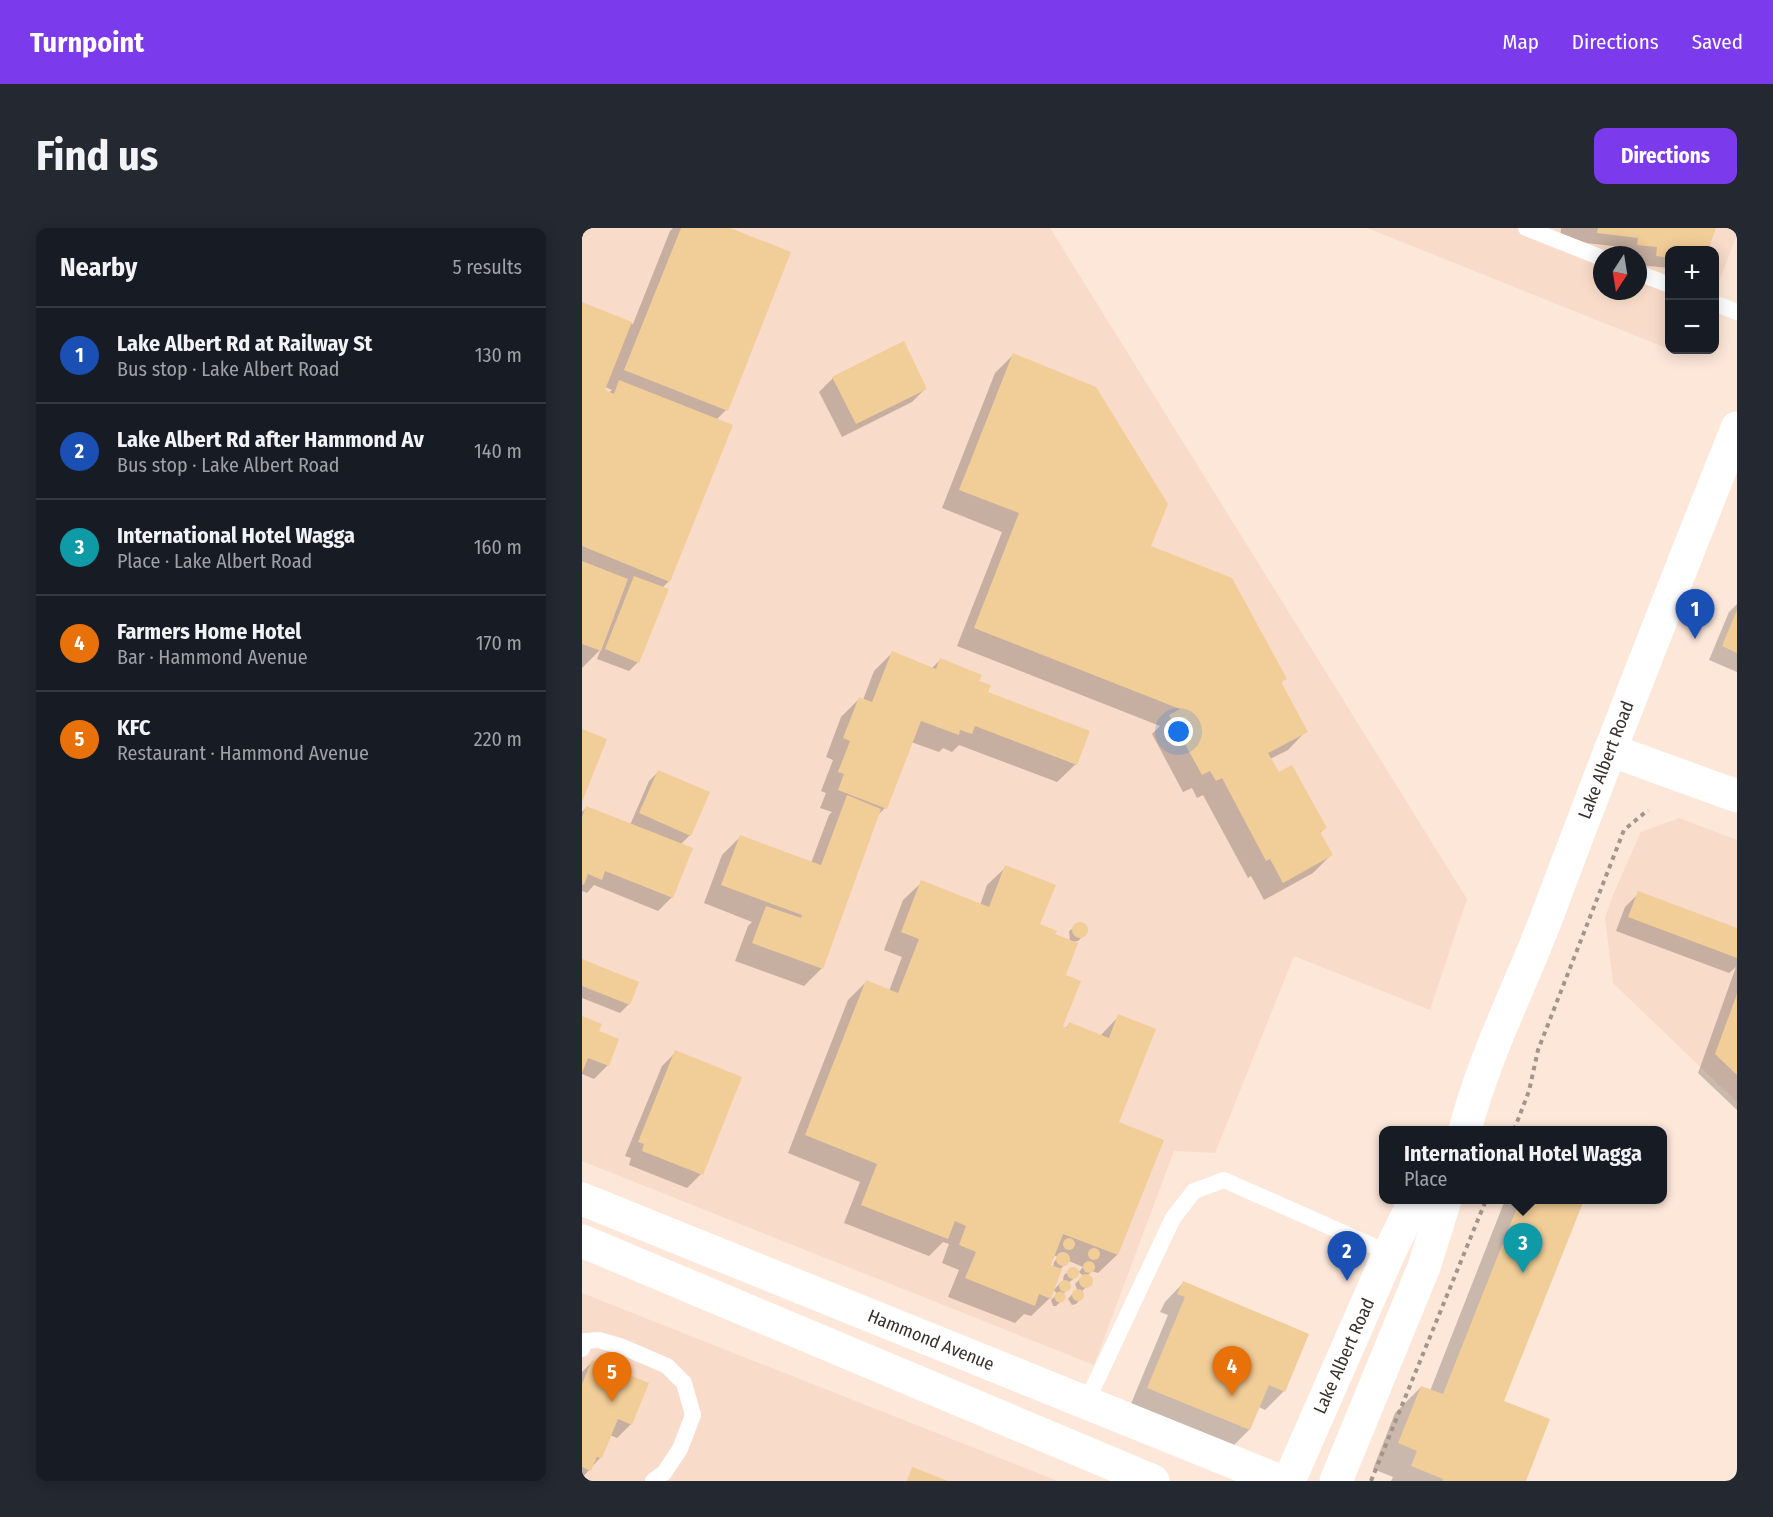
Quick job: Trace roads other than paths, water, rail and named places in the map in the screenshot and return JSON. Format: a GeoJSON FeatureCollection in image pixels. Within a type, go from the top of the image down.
{"type":"FeatureCollection","features":[{"type":"Feature","properties":{"kind":"main road","name":"Lake Albert Road"},"geometry":{"type":"LineString","coordinates":[[1466,1126],[1475,1092],[1539,935],[1737,428]]}},
{"type":"Feature","properties":{"kind":"main road"},"geometry":{"type":"LineString","coordinates":[[1610,750],[1737,796]]}},
{"type":"Feature","properties":{"kind":"main road","name":"Lake Albert Road"},"geometry":{"type":"LineString","coordinates":[[1455,1126],[1475,1092]]}},
{"type":"Feature","properties":{"kind":"main road","name":"Hammond Avenue"},"geometry":{"type":"LineString","coordinates":[[582,1199],[1280,1481]]}},
{"type":"Feature","properties":{"kind":"main road","name":"Lake Albert Road"},"geometry":{"type":"LineString","coordinates":[[1289,1481],[1389,1253],[1413,1204]]}},
{"type":"Feature","properties":{"kind":"main road"},"geometry":{"type":"LineString","coordinates":[[1335,1481],[1424,1267],[1444,1204]]}},
{"type":"Feature","properties":{"kind":"main road"},"geometry":{"type":"LineString","coordinates":[[582,1241],[1153,1481]]}},
{"type":"Feature","properties":{"kind":"lane"},"geometry":{"type":"LineString","coordinates":[[1526,228],[1593,254]]}},
{"type":"Feature","properties":{"kind":"lane"},"geometry":{"type":"LineString","coordinates":[[1647,276],[1665,283]]}},
{"type":"Feature","properties":{"kind":"lane"},"geometry":{"type":"LineString","coordinates":[[1719,305],[1737,312]]}},
{"type":"Feature","properties":{"kind":"lane"},"geometry":{"type":"LineString","coordinates":[[1086,1403],[1173,1218],[1194,1191],[1224,1180],[1389,1253]]}},
{"type":"Feature","properties":{"kind":"lane"},"geometry":{"type":"LineString","coordinates":[[582,1349],[585,1341],[599,1340],[623,1347],[667,1366],[684,1383],[693,1415],[680,1449],[664,1473],[653,1481]]}},
{"type":"Feature","properties":{"kind":"place","name":"Lake Albert Rd at Railway St"},"geometry":{"type":"Point","coordinates":[1695,639]}},
{"type":"Feature","properties":{"kind":"place","name":"International Hotel Wagga"},"geometry":{"type":"Point","coordinates":[1523,1273]}},
{"type":"Feature","properties":{"kind":"place","name":"Lake Albert Rd after Hammond Av"},"geometry":{"type":"Point","coordinates":[1347,1281]}},
{"type":"Feature","properties":{"kind":"place","name":"Farmers Home Hotel"},"geometry":{"type":"Point","coordinates":[1232,1396]}},
{"type":"Feature","properties":{"kind":"place","name":"KFC"},"geometry":{"type":"Point","coordinates":[612,1402]}}]}
